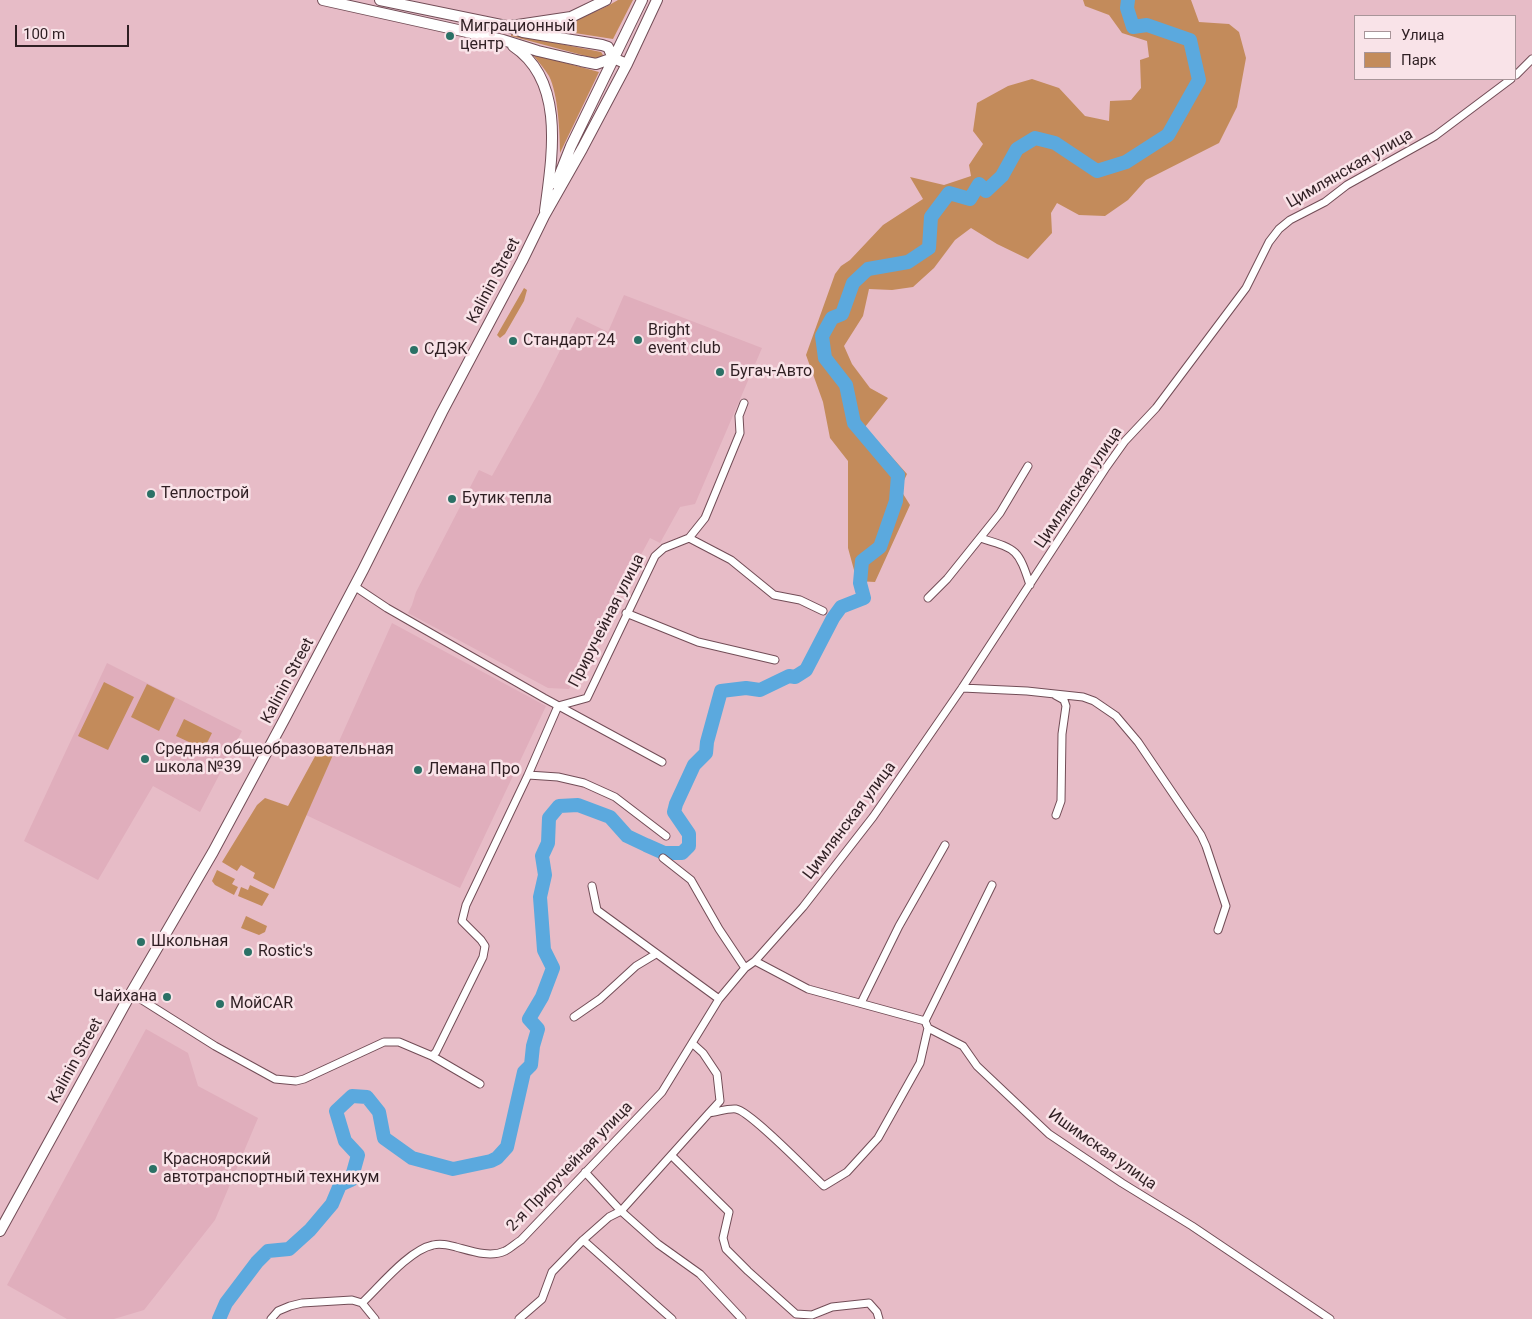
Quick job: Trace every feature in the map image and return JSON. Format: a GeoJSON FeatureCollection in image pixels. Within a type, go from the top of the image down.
{"type":"FeatureCollection","features":[{"type":"Feature","properties":{"kind":"main road"},"geometry":{"type":"LineString","coordinates":[[324,0],[503,40],[538,51],[596,64],[613,58]]}},
{"type":"Feature","properties":{"kind":"main road"},"geometry":{"type":"LineString","coordinates":[[380,0],[506,26],[523,32],[608,47],[613,58],[627,64]]}},
{"type":"Feature","properties":{"kind":"main road"},"geometry":{"type":"LineString","coordinates":[[506,26],[571,17],[606,0]]}},
{"type":"Feature","properties":{"kind":"main road","name":"Kalinin Street"},"geometry":{"type":"LineString","coordinates":[[544,216],[571,146],[642,0]]}},
{"type":"Feature","properties":{"kind":"main road","name":"Kalinin Street"},"geometry":{"type":"LineString","coordinates":[[0,1231],[131,993],[213,852],[354,586],[544,216],[627,64],[658,0]]}},
{"type":"Feature","properties":{"kind":"main road"},"geometry":{"type":"LineString","coordinates":[[503,40],[520,51],[532,64],[545,84],[552,132],[544,216]]}},
{"type":"Feature","properties":{"kind":"street"},"geometry":{"type":"LineString","coordinates":[[1517,74],[1532,59]]}},
{"type":"Feature","properties":{"kind":"street","name":"Цимлянская улица"},"geometry":{"type":"LineString","coordinates":[[755,961],[803,907],[873,817],[962,688],[1105,469],[1125,441],[1156,408],[1246,288],[1269,242],[1279,228],[1290,220],[1325,202],[1347,184],[1435,136],[1509,80]]}},
{"type":"Feature","properties":{"kind":"street","name":"Приручейная улица"},"geometry":{"type":"LineString","coordinates":[[432,1056],[436,1052],[483,957],[485,946],[462,921],[466,905],[528,775],[558,706],[587,698],[654,556],[664,548],[688,538],[705,518],[740,433],[739,416],[744,403]]}},
{"type":"Feature","properties":{"kind":"street"},"geometry":{"type":"LineString","coordinates":[[928,598],[947,579],[1000,514],[1028,466]]}},
{"type":"Feature","properties":{"kind":"street"},"geometry":{"type":"LineString","coordinates":[[688,538],[731,560],[774,595],[800,600],[823,611]]}},
{"type":"Feature","properties":{"kind":"street"},"geometry":{"type":"LineString","coordinates":[[980,538],[1013,550],[1019,556],[1024,566],[1030,585]]}},
{"type":"Feature","properties":{"kind":"street"},"geometry":{"type":"LineString","coordinates":[[354,586],[387,608],[558,706],[662,762]]}},
{"type":"Feature","properties":{"kind":"street"},"geometry":{"type":"LineString","coordinates":[[626,613],[698,642],[775,660]]}},
{"type":"Feature","properties":{"kind":"street"},"geometry":{"type":"LineString","coordinates":[[962,688],[1027,691],[1083,697],[1094,701],[1116,716],[1143,750],[1199,831],[1206,846],[1226,906],[1218,930]]}},
{"type":"Feature","properties":{"kind":"street"},"geometry":{"type":"LineString","coordinates":[[1052,693],[1064,700],[1066,706],[1062,734],[1061,801],[1056,815]]}},
{"type":"Feature","properties":{"kind":"street"},"geometry":{"type":"LineString","coordinates":[[528,775],[558,777],[584,783],[615,797],[666,836]]}},
{"type":"Feature","properties":{"kind":"street"},"geometry":{"type":"LineString","coordinates":[[861,1003],[899,926],[944,845]]}},
{"type":"Feature","properties":{"kind":"street"},"geometry":{"type":"LineString","coordinates":[[663,858],[690,880],[745,968]]}},
{"type":"Feature","properties":{"kind":"street"},"geometry":{"type":"LineString","coordinates":[[592,886],[597,910],[719,999]]}},
{"type":"Feature","properties":{"kind":"street"},"geometry":{"type":"LineString","coordinates":[[709,1113],[736,1109],[743,1112],[824,1186],[847,1172],[878,1138],[920,1063],[927,1024],[992,886]]}},
{"type":"Feature","properties":{"kind":"street"},"geometry":{"type":"LineString","coordinates":[[574,1017],[600,999],[636,966],[656,954]]}},
{"type":"Feature","properties":{"kind":"street","name":"2-я Приручейная улица"},"geometry":{"type":"LineString","coordinates":[[362,1303],[416,1252],[431,1245],[440,1244],[495,1254],[506,1250],[521,1240],[662,1092],[719,999],[745,968],[755,961]]}},
{"type":"Feature","properties":{"kind":"street","name":"Ишимская улица"},"geometry":{"type":"LineString","coordinates":[[755,961],[808,989],[861,1003],[927,1024],[963,1046],[977,1066],[1049,1134],[1122,1183],[1192,1226],[1330,1319]]}},
{"type":"Feature","properties":{"kind":"street"},"geometry":{"type":"LineString","coordinates":[[131,993],[215,1046],[282,1081],[304,1080],[384,1042],[399,1042],[432,1056],[480,1084]]}},
{"type":"Feature","properties":{"kind":"street"},"geometry":{"type":"LineString","coordinates":[[519,1319],[542,1299],[552,1272],[582,1240],[609,1217],[621,1211],[720,1101],[717,1074],[703,1053],[692,1043]]}},
{"type":"Feature","properties":{"kind":"street"},"geometry":{"type":"LineString","coordinates":[[672,1156],[729,1212],[723,1238],[726,1249],[796,1314],[812,1315],[832,1307],[869,1303],[877,1312],[879,1319]]}},
{"type":"Feature","properties":{"kind":"street"},"geometry":{"type":"LineString","coordinates":[[585,1172],[621,1211],[658,1244],[700,1274],[742,1319]]}},
{"type":"Feature","properties":{"kind":"street"},"geometry":{"type":"LineString","coordinates":[[582,1240],[672,1319]]}},
{"type":"Feature","properties":{"kind":"street"},"geometry":{"type":"LineString","coordinates":[[271,1319],[278,1311],[302,1303],[352,1300],[362,1303],[375,1319]]}},
{"type":"Feature","properties":{"kind":"shaded area"},"geometry":{"type":"Polygon","coordinates":[[[624,295],[762,348],[695,504],[680,507],[660,543],[650,538],[569,689],[548,688],[408,613],[416,592],[479,470],[492,476],[540,390],[577,317],[608,332],[624,295]]]}},
{"type":"Feature","properties":{"kind":"shaded area","name":"Лемана Про"},"geometry":{"type":"Polygon","coordinates":[[[392,623],[546,706],[460,888],[306,815],[392,623]]]}},
{"type":"Feature","properties":{"kind":"shaded area","name":"Средняя общеобразовательная школа №39"},"geometry":{"type":"Polygon","coordinates":[[[107,663],[242,731],[200,812],[153,786],[98,880],[24,841],[107,663]]]}},
{"type":"Feature","properties":{"kind":"shaded area","name":"Красноярский автотранспортный техникум"},"geometry":{"type":"Polygon","coordinates":[[[146,1029],[188,1053],[198,1086],[258,1118],[215,1220],[144,1310],[114,1319],[67,1319],[7,1285],[146,1029]]]}},
{"type":"Feature","properties":{"kind":"green space"},"geometry":{"type":"Polygon","coordinates":[[[618,0],[633,0],[613,39],[549,29],[593,13],[618,0]]]}},
{"type":"Feature","properties":{"kind":"green space"},"geometry":{"type":"Polygon","coordinates":[[[1083,0],[1191,0],[1199,22],[1229,24],[1239,32],[1246,58],[1237,107],[1219,143],[1146,180],[1128,200],[1105,216],[1079,215],[1057,203],[1051,213],[1052,233],[1028,259],[997,244],[971,228],[955,240],[934,268],[913,287],[892,290],[869,289],[863,316],[844,346],[852,364],[870,388],[888,398],[865,427],[907,474],[900,489],[910,505],[875,582],[857,581],[848,548],[848,461],[830,438],[823,402],[806,355],[835,274],[883,225],[923,199],[910,177],[944,185],[971,176],[969,165],[983,144],[973,131],[977,103],[1008,86],[1032,79],[1059,88],[1085,116],[1109,121],[1110,101],[1131,100],[1141,88],[1140,60],[1149,57],[1147,41],[1122,33],[1109,15],[1085,6],[1083,0]]]}},
{"type":"Feature","properties":{"kind":"green space"},"geometry":{"type":"Polygon","coordinates":[[[511,34],[601,52],[603,55],[602,58],[597,59],[511,36],[511,34]]]}},
{"type":"Feature","properties":{"kind":"green space"},"geometry":{"type":"Polygon","coordinates":[[[532,54],[599,72],[560,153],[555,93],[549,76],[532,54]]]}},
{"type":"Feature","properties":{"kind":"green space"},"geometry":{"type":"Polygon","coordinates":[[[524,288],[527,290],[524,301],[505,334],[500,338],[497,335],[524,288]]]}},
{"type":"Feature","properties":{"kind":"green space"},"geometry":{"type":"Polygon","coordinates":[[[104,682],[134,697],[108,750],[78,736],[104,682]]]}},
{"type":"Feature","properties":{"kind":"green space"},"geometry":{"type":"Polygon","coordinates":[[[147,684],[175,698],[159,731],[131,717],[147,684]]]}},
{"type":"Feature","properties":{"kind":"green space"},"geometry":{"type":"Polygon","coordinates":[[[184,719],[212,733],[204,749],[176,736],[184,719]]]}},
{"type":"Feature","properties":{"kind":"green space"},"geometry":{"type":"Polygon","coordinates":[[[319,749],[333,755],[274,889],[253,878],[255,873],[241,865],[237,871],[222,862],[257,805],[265,798],[288,806],[319,749]]]}},
{"type":"Feature","properties":{"kind":"green space"},"geometry":{"type":"Polygon","coordinates":[[[217,870],[235,879],[232,884],[238,887],[234,895],[215,885],[212,881],[217,870]]]}},
{"type":"Feature","properties":{"kind":"green space"},"geometry":{"type":"Polygon","coordinates":[[[250,885],[269,894],[262,906],[238,896],[241,887],[248,890],[250,885]]]}},
{"type":"Feature","properties":{"kind":"green space"},"geometry":{"type":"Polygon","coordinates":[[[246,916],[267,926],[265,932],[259,935],[241,928],[246,916]]]}},
{"type":"Feature","properties":{"kind":"waterway"},"geometry":{"type":"LineString","coordinates":[[219,1319],[226,1303],[257,1262],[268,1251],[289,1249],[310,1230],[332,1204],[340,1185],[351,1180],[358,1155],[345,1141],[336,1111],[352,1096],[367,1097],[379,1112],[384,1138],[412,1158],[453,1169],[491,1161],[497,1158],[507,1147],[524,1072],[531,1065],[533,1046],[538,1029],[529,1019],[542,997],[553,968],[544,950],[540,897],[545,875],[542,856],[548,843],[549,818],[559,806],[578,805],[610,817],[627,836],[664,853],[682,853],[689,846],[689,834],[674,812],[694,765],[706,753],[707,742],[721,691],[746,688],[760,690],[789,676],[795,677],[806,670],[833,618],[841,607],[864,598],[860,583],[862,561],[880,547],[896,501],[898,475],[854,423],[846,385],[825,358],[822,336],[832,318],[842,314],[853,283],[868,269],[908,262],[929,248],[931,217],[949,193],[970,199],[979,184],[986,191],[1002,176],[1017,149],[1035,138],[1055,143],[1097,171],[1126,162],[1168,135],[1199,80],[1190,40],[1147,25],[1133,27],[1127,8],[1128,0]]}},
{"type":"Feature","properties":{"kind":"place","name":"Миграционный центр"},"geometry":{"type":"Point","coordinates":[450,36]}},
{"type":"Feature","properties":{"kind":"place","name":"Bright event club"},"geometry":{"type":"Point","coordinates":[638,340]}},
{"type":"Feature","properties":{"kind":"place","name":"Стандарт 24"},"geometry":{"type":"Point","coordinates":[513,341]}},
{"type":"Feature","properties":{"kind":"place","name":"СДЭК"},"geometry":{"type":"Point","coordinates":[414,350]}},
{"type":"Feature","properties":{"kind":"place","name":"Бугач-Авто"},"geometry":{"type":"Point","coordinates":[720,372]}},
{"type":"Feature","properties":{"kind":"place","name":"Теплострой"},"geometry":{"type":"Point","coordinates":[151,494]}},
{"type":"Feature","properties":{"kind":"place","name":"Бутик тепла"},"geometry":{"type":"Point","coordinates":[452,499]}},
{"type":"Feature","properties":{"kind":"place","name":"Средняя общеобразовательная школа №39"},"geometry":{"type":"Point","coordinates":[145,759]}},
{"type":"Feature","properties":{"kind":"place","name":"Лемана Про"},"geometry":{"type":"Point","coordinates":[418,770]}},
{"type":"Feature","properties":{"kind":"place","name":"Школьная"},"geometry":{"type":"Point","coordinates":[141,942]}},
{"type":"Feature","properties":{"kind":"place","name":"Rostic's"},"geometry":{"type":"Point","coordinates":[248,952]}},
{"type":"Feature","properties":{"kind":"place","name":"Чайхана"},"geometry":{"type":"Point","coordinates":[167,997]}},
{"type":"Feature","properties":{"kind":"place","name":"МойCAR"},"geometry":{"type":"Point","coordinates":[220,1004]}},
{"type":"Feature","properties":{"kind":"place","name":"Красноярский автотранспортный техникум"},"geometry":{"type":"Point","coordinates":[153,1169]}}]}
